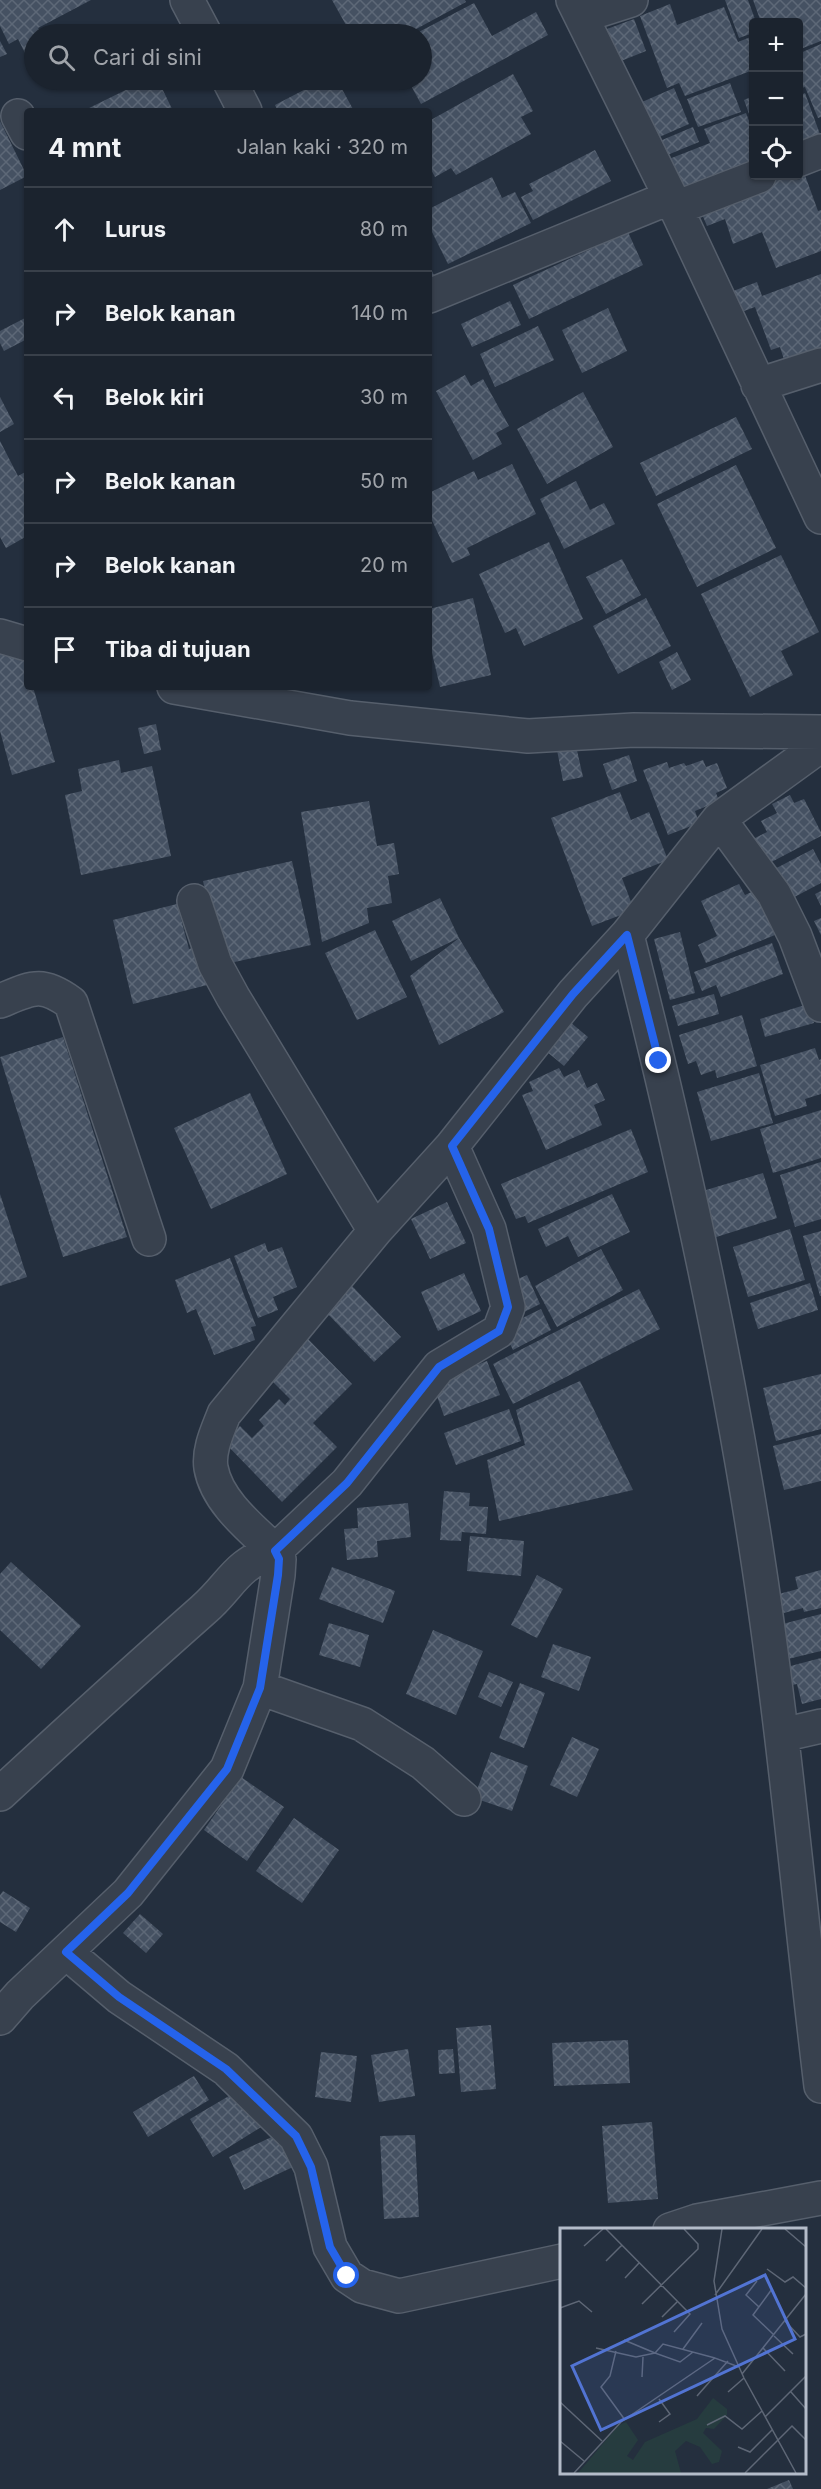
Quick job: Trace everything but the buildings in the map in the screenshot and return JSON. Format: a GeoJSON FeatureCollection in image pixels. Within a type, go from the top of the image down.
{"type":"FeatureCollection","features":[{"type":"Feature","properties":{"kind":"street"},"geometry":{"type":"LineString","coordinates":[[187,0],[200,24]]}},
{"type":"Feature","properties":{"kind":"street"},"geometry":{"type":"LineString","coordinates":[[631,0],[577,8],[673,202],[821,517]]}},
{"type":"Feature","properties":{"kind":"street"},"geometry":{"type":"LineString","coordinates":[[234,90],[243,108]]}},
{"type":"Feature","properties":{"kind":"street"},"geometry":{"type":"LineString","coordinates":[[803,158],[821,151]]}},
{"type":"Feature","properties":{"kind":"street"},"geometry":{"type":"LineString","coordinates":[[432,295],[673,202],[749,179]]}},
{"type":"Feature","properties":{"kind":"street"},"geometry":{"type":"LineString","coordinates":[[759,385],[821,365]]}},
{"type":"Feature","properties":{"kind":"street"},"geometry":{"type":"LineString","coordinates":[[0,636],[24,643]]}},
{"type":"Feature","properties":{"kind":"street"},"geometry":{"type":"LineString","coordinates":[[191,690],[350,718],[528,736],[634,729],[821,732]]}},
{"type":"Feature","properties":{"kind":"street"},"geometry":{"type":"LineString","coordinates":[[0,2018],[20,1995],[128,1893],[227,1769],[260,1688],[279,1559],[275,1551],[224,1496],[211,1467],[213,1441],[224,1414],[375,1231],[452,1146],[573,994],[627,935],[719,819],[821,745]]}},
{"type":"Feature","properties":{"kind":"street"},"geometry":{"type":"LineString","coordinates":[[719,819],[774,894],[795,936],[821,1005]]}},
{"type":"Feature","properties":{"kind":"street"},"geometry":{"type":"LineString","coordinates":[[194,901],[220,972],[375,1231]]}},
{"type":"Feature","properties":{"kind":"street"},"geometry":{"type":"LineString","coordinates":[[627,935],[659,1061],[729,1381],[759,1567],[782,1735],[821,2086]]}},
{"type":"Feature","properties":{"kind":"street"},"geometry":{"type":"LineString","coordinates":[[0,1001],[34,987],[56,992],[72,1004],[149,1239]]}},
{"type":"Feature","properties":{"kind":"street"},"geometry":{"type":"LineString","coordinates":[[0,1794],[104,1697],[206,1607],[242,1567],[275,1551],[347,1483],[439,1367],[499,1331],[508,1307],[489,1229],[452,1146]]}},
{"type":"Feature","properties":{"kind":"street"},"geometry":{"type":"LineString","coordinates":[[260,1688],[362,1724],[423,1763],[464,1799]]}},
{"type":"Feature","properties":{"kind":"street"},"geometry":{"type":"LineString","coordinates":[[782,1735],[821,1726]]}},
{"type":"Feature","properties":{"kind":"street"},"geometry":{"type":"LineString","coordinates":[[66,1952],[119,1997],[226,2069],[296,2136],[311,2167],[330,2247],[347,2276],[362,2286],[399,2296],[560,2260]]}},
{"type":"Feature","properties":{"kind":"street"},"geometry":{"type":"LineString","coordinates":[[674,2228],[821,2198]]}},
{"type":"Feature","properties":{"kind":"route"},"geometry":{"type":"LineString","coordinates":[[347,2276],[330,2247],[311,2167],[296,2136],[226,2069],[119,1997],[66,1952],[128,1893],[227,1769],[260,1688],[278,1575],[279,1559],[275,1551],[347,1483],[439,1367],[499,1331],[508,1307],[489,1229],[452,1146],[573,994],[627,935],[659,1061]]}}]}
